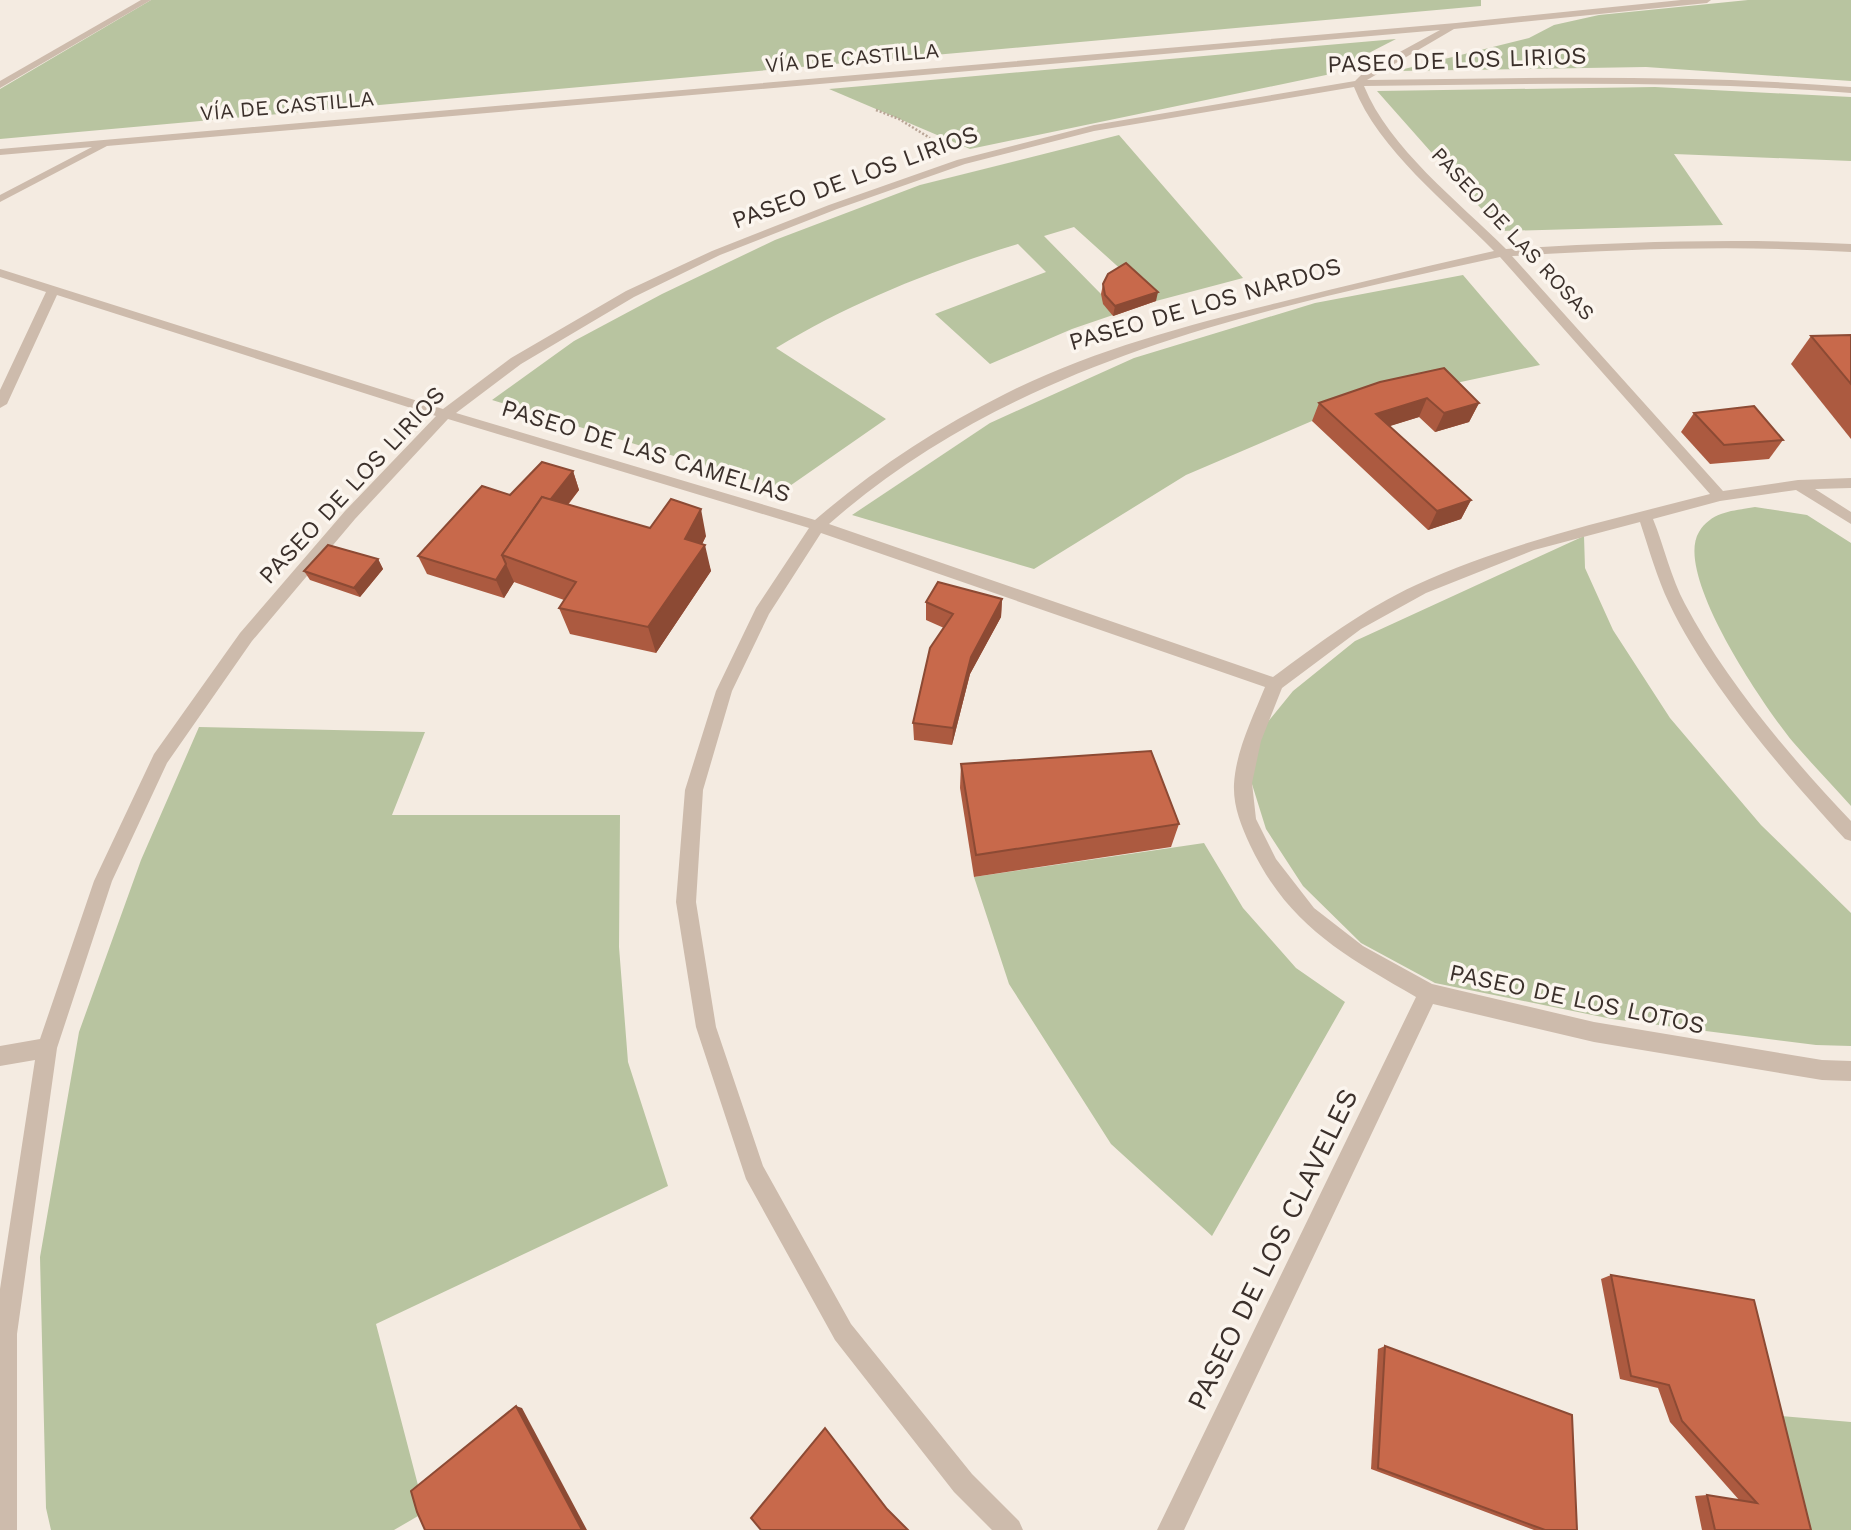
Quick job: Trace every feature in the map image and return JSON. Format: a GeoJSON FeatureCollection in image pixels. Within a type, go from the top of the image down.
{"type":"FeatureCollection","features":[{"type":"Feature","properties":{"kind":"street"},"geometry":{"type":"LineString","coordinates":[[0,85],[147,0]]}},
{"type":"Feature","properties":{"kind":"street","name":"VÍA DE CASTILLA"},"geometry":{"type":"LineString","coordinates":[[0,152],[1456,26],[1529,13],[1707,0]]}},
{"type":"Feature","properties":{"kind":"street"},"geometry":{"type":"LineString","coordinates":[[1358,83],[1385,62],[1456,26]]}},
{"type":"Feature","properties":{"kind":"street","name":"PASEO DE LOS LIRIOS"},"geometry":{"type":"LineString","coordinates":[[4,1530],[5,1334],[47,1048],[103,881],[160,759],[246,636],[350,515],[445,414],[516,361],[630,294],[716,253],[833,207],[961,162],[1094,128],[1358,83],[1664,80],[1763,83],[1851,90]]}},
{"type":"Feature","properties":{"kind":"street","name":"PASEO DE LAS ROSAS"},"geometry":{"type":"LineString","coordinates":[[1358,83],[1361,97],[1372,115],[1502,253],[1720,496]]}},
{"type":"Feature","properties":{"kind":"street"},"geometry":{"type":"LineString","coordinates":[[0,199],[38,177],[115,140]]}},
{"type":"Feature","properties":{"kind":"street"},"geometry":{"type":"LineString","coordinates":[[13,180],[38,177]]}},
{"type":"Feature","properties":{"kind":"street","name":"PASEO DE LOS NARDOS"},"geometry":{"type":"LineString","coordinates":[[1010,1530],[963,1483],[843,1332],[754,1171],[706,1027],[686,902],[694,790],[724,691],[762,612],[818,526],[860,489],[939,436],[1011,396],[1097,359],[1216,323],[1402,275],[1502,253],[1655,244],[1758,243],[1851,248]]}},
{"type":"Feature","properties":{"kind":"street","name":"PASEO DE LAS CAMELIAS"},"geometry":{"type":"LineString","coordinates":[[0,273],[445,414],[818,526],[1275,684]]}},
{"type":"Feature","properties":{"kind":"street"},"geometry":{"type":"LineString","coordinates":[[0,404],[53,290]]}},
{"type":"Feature","properties":{"kind":"street"},"geometry":{"type":"LineString","coordinates":[[1275,684],[1355,625],[1422,589],[1530,546],[1720,496],[1798,485],[1851,483]]}},
{"type":"Feature","properties":{"kind":"street"},"geometry":{"type":"LineString","coordinates":[[1798,485],[1851,519]]}},
{"type":"Feature","properties":{"kind":"street"},"geometry":{"type":"LineString","coordinates":[[1645,516],[1676,602],[1707,656],[1763,730],[1851,833]]}},
{"type":"Feature","properties":{"kind":"street","name":"PASEO DE LOS LOTOS"},"geometry":{"type":"LineString","coordinates":[[1275,684],[1252,741],[1243,783],[1247,819],[1269,865],[1307,914],[1356,952],[1428,993],[1594,1032],[1822,1070],[1851,1071]]}},
{"type":"Feature","properties":{"kind":"street","name":"PASEO DE LOS CLAVELES"},"geometry":{"type":"LineString","coordinates":[[1170,1530],[1428,993]]}},
{"type":"Feature","properties":{"kind":"street"},"geometry":{"type":"LineString","coordinates":[[0,1056],[47,1048]]}},
{"type":"Feature","properties":{"kind":"path"},"geometry":{"type":"LineString","coordinates":[[870,108],[919,130],[961,162]]}},
{"type":"Feature","properties":{"kind":"green space"},"geometry":{"type":"Polygon","coordinates":[[[151,0],[1481,0],[1481,6],[0,139],[0,89],[151,0]]]}},
{"type":"Feature","properties":{"kind":"green space"},"geometry":{"type":"Polygon","coordinates":[[[1748,0],[1851,0],[1851,81],[1646,67],[1396,71],[1529,38],[1554,25],[1599,15],[1748,0]]]}},
{"type":"Feature","properties":{"kind":"green space"},"geometry":{"type":"Polygon","coordinates":[[[1396,39],[1326,75],[970,149],[829,89],[1396,39]]]}},
{"type":"Feature","properties":{"kind":"green space"},"geometry":{"type":"Polygon","coordinates":[[[1655,87],[1851,97],[1851,161],[1674,154],[1723,225],[1501,231],[1377,91],[1655,87]]]}},
{"type":"Feature","properties":{"kind":"green space"},"geometry":{"type":"Polygon","coordinates":[[[1119,135],[1243,278],[1156,301],[1074,227],[1044,236],[1101,294],[1113,315],[1072,329],[990,364],[935,314],[1046,272],[1018,244],[956,264],[863,302],[776,348],[886,419],[784,490],[492,400],[574,341],[662,294],[775,240],[920,185],[1119,135]]]}},
{"type":"Feature","properties":{"kind":"green space"},"geometry":{"type":"Polygon","coordinates":[[[1463,275],[1540,365],[1372,401],[1312,421],[1186,475],[1034,569],[852,515],[990,423],[1134,358],[1315,303],[1463,275]]]}},
{"type":"Feature","properties":{"kind":"green space"},"geometry":{"type":"Polygon","coordinates":[[[1755,507],[1807,515],[1851,543],[1851,806],[1793,742],[1763,701],[1726,640],[1699,578],[1694,552],[1699,532],[1704,525],[1724,513],[1755,507]]]}},
{"type":"Feature","properties":{"kind":"green space"},"geometry":{"type":"Polygon","coordinates":[[[1584,536],[1585,568],[1613,630],[1670,718],[1761,825],[1851,913],[1851,1046],[1816,1045],[1612,1019],[1435,983],[1361,943],[1303,886],[1266,829],[1251,781],[1262,729],[1293,691],[1355,641],[1584,536]]]}},
{"type":"Feature","properties":{"kind":"green space"},"geometry":{"type":"Polygon","coordinates":[[[199,727],[425,732],[392,815],[620,815],[619,947],[628,1062],[668,1186],[376,1324],[425,1512],[394,1530],[51,1530],[46,1508],[40,1257],[79,1032],[141,860],[199,727]]]}},
{"type":"Feature","properties":{"kind":"green space"},"geometry":{"type":"Polygon","coordinates":[[[1204,843],[1243,908],[1296,968],[1345,1002],[1212,1236],[1111,1144],[1009,984],[974,877],[1204,843]]]}},
{"type":"Feature","properties":{"kind":"green space"},"geometry":{"type":"Polygon","coordinates":[[[1768,1415],[1851,1422],[1851,1530],[1796,1530],[1768,1415]]]}},
{"type":"Feature","properties":{"kind":"building"},"geometry":{"type":"Polygon","coordinates":[[[1126,263],[1158,292],[1115,306],[1105,295],[1103,284],[1108,274],[1126,263]]]}},
{"type":"Feature","properties":{"kind":"building"},"geometry":{"type":"Polygon","coordinates":[[[1851,335],[1851,384],[1811,336],[1851,335]]]}},
{"type":"Feature","properties":{"kind":"building"},"geometry":{"type":"Polygon","coordinates":[[[1444,368],[1479,403],[1444,413],[1427,398],[1376,414],[1471,500],[1437,511],[1319,403],[1380,382],[1444,368]]]}},
{"type":"Feature","properties":{"kind":"building"},"geometry":{"type":"Polygon","coordinates":[[[1754,406],[1783,440],[1724,445],[1694,413],[1754,406]]]}},
{"type":"Feature","properties":{"kind":"building"},"geometry":{"type":"Polygon","coordinates":[[[542,462],[573,471],[550,500],[542,497],[502,555],[506,564],[496,580],[418,556],[482,486],[510,495],[542,462]]]}},
{"type":"Feature","properties":{"kind":"building"},"geometry":{"type":"Polygon","coordinates":[[[542,497],[650,528],[671,499],[701,509],[685,539],[705,545],[648,627],[559,608],[576,582],[502,555],[542,497]]]}},
{"type":"Feature","properties":{"kind":"building"},"geometry":{"type":"Polygon","coordinates":[[[328,545],[378,559],[354,588],[304,571],[328,545]]]}},
{"type":"Feature","properties":{"kind":"building"},"geometry":{"type":"Polygon","coordinates":[[[938,582],[1002,599],[971,657],[953,728],[913,723],[930,648],[953,614],[926,602],[938,582]]]}},
{"type":"Feature","properties":{"kind":"building"},"geometry":{"type":"Polygon","coordinates":[[[1151,751],[1179,824],[976,855],[961,764],[1151,751]]]}},
{"type":"Feature","properties":{"kind":"building"},"geometry":{"type":"Polygon","coordinates":[[[1611,1275],[1754,1300],[1811,1530],[1715,1530],[1707,1495],[1757,1503],[1682,1421],[1669,1385],[1631,1376],[1611,1275]]]}},
{"type":"Feature","properties":{"kind":"building"},"geometry":{"type":"Polygon","coordinates":[[[1385,1346],[1572,1415],[1577,1530],[1545,1530],[1378,1468],[1385,1346]]]}},
{"type":"Feature","properties":{"kind":"building"},"geometry":{"type":"Polygon","coordinates":[[[516,1406],[582,1530],[425,1530],[411,1491],[516,1406]]]}},
{"type":"Feature","properties":{"kind":"building"},"geometry":{"type":"Polygon","coordinates":[[[825,1428],[887,1509],[908,1530],[761,1530],[751,1518],[825,1428]]]}}]}
